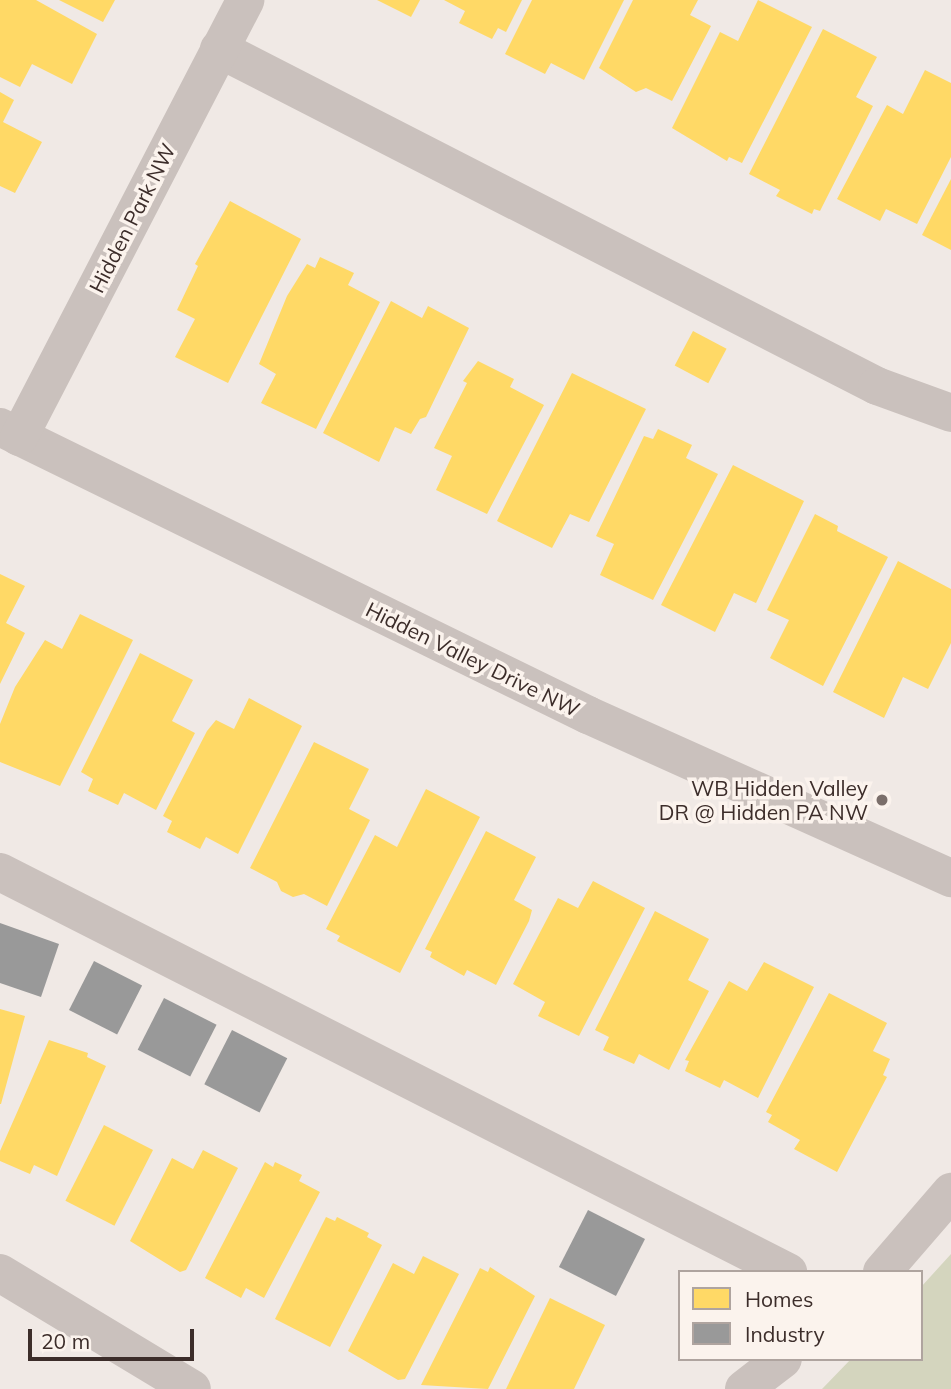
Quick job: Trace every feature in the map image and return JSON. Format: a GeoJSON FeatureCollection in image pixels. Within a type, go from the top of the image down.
{"type":"FeatureCollection","features":[{"type":"Feature","properties":{"kind":"street","name":"Hidden Park NW"},"geometry":{"type":"LineString","coordinates":[[9,432],[246,0]]}},
{"type":"Feature","properties":{"kind":"street"},"geometry":{"type":"LineString","coordinates":[[219,49],[877,386],[951,413]]}},
{"type":"Feature","properties":{"kind":"street","name":"Hidden Valley Drive NW"},"geometry":{"type":"LineString","coordinates":[[9,432],[588,715],[951,878]]}},
{"type":"Feature","properties":{"kind":"street"},"geometry":{"type":"LineString","coordinates":[[0,872],[784,1270]]}},
{"type":"Feature","properties":{"kind":"street"},"geometry":{"type":"LineString","coordinates":[[884,1270],[951,1192]]}},
{"type":"Feature","properties":{"kind":"street"},"geometry":{"type":"LineString","coordinates":[[0,1273],[181,1386]]}},
{"type":"Feature","properties":{"kind":"street"},"geometry":{"type":"LineString","coordinates":[[744,1389],[780,1361]]}},
{"type":"Feature","properties":{"kind":"green space"},"geometry":{"type":"Polygon","coordinates":[[[951,1254],[951,1389],[822,1389],[849,1361],[923,1361],[923,1285],[951,1254]]]}},
{"type":"Feature","properties":{"kind":"building: Homes"},"geometry":{"type":"Polygon","coordinates":[[[0,0],[36,0],[97,34],[72,84],[32,64],[20,87],[0,77],[0,0]]]}},
{"type":"Feature","properties":{"kind":"building: Homes"},"geometry":{"type":"Polygon","coordinates":[[[59,0],[115,0],[103,22],[59,0]]]}},
{"type":"Feature","properties":{"kind":"building: Homes"},"geometry":{"type":"Polygon","coordinates":[[[377,0],[420,0],[411,17],[377,0]]]}},
{"type":"Feature","properties":{"kind":"building: Homes"},"geometry":{"type":"Polygon","coordinates":[[[444,0],[522,0],[506,32],[498,28],[492,39],[459,23],[465,11],[444,0]]]}},
{"type":"Feature","properties":{"kind":"building: Homes"},"geometry":{"type":"Polygon","coordinates":[[[532,0],[624,0],[584,80],[551,63],[545,74],[505,54],[532,0]]]}},
{"type":"Feature","properties":{"kind":"building: Homes"},"geometry":{"type":"Polygon","coordinates":[[[633,0],[698,0],[690,15],[711,26],[672,101],[646,88],[636,92],[599,68],[633,0]]]}},
{"type":"Feature","properties":{"kind":"building: Homes"},"geometry":{"type":"Polygon","coordinates":[[[758,0],[812,27],[742,163],[729,157],[727,161],[672,128],[720,32],[738,41],[758,0]]]}},
{"type":"Feature","properties":{"kind":"building: Homes"},"geometry":{"type":"Polygon","coordinates":[[[823,29],[877,57],[856,97],[873,106],[820,211],[814,209],[812,214],[776,196],[780,190],[749,174],[823,29]]]}},
{"type":"Feature","properties":{"kind":"building: Homes"},"geometry":{"type":"Polygon","coordinates":[[[925,70],[951,83],[951,157],[917,224],[886,209],[880,221],[837,199],[887,105],[903,114],[925,70]]]}},
{"type":"Feature","properties":{"kind":"building: Homes"},"geometry":{"type":"Polygon","coordinates":[[[0,92],[14,100],[3,122],[42,142],[15,193],[0,186],[0,92]]]}},
{"type":"Feature","properties":{"kind":"building: Homes"},"geometry":{"type":"Polygon","coordinates":[[[951,179],[951,250],[922,235],[951,179]]]}},
{"type":"Feature","properties":{"kind":"building: Homes"},"geometry":{"type":"Polygon","coordinates":[[[230,201],[301,239],[228,383],[175,357],[195,319],[177,310],[198,266],[195,264],[230,201]]]}},
{"type":"Feature","properties":{"kind":"building: Homes"},"geometry":{"type":"Polygon","coordinates":[[[320,257],[354,273],[348,285],[380,302],[316,429],[261,403],[276,374],[259,364],[287,296],[307,264],[315,268],[320,257]]]}},
{"type":"Feature","properties":{"kind":"building: Homes"},"geometry":{"type":"Polygon","coordinates":[[[391,301],[422,318],[428,306],[469,328],[426,417],[420,419],[411,434],[395,427],[379,462],[323,433],[391,301]]]}},
{"type":"Feature","properties":{"kind":"building: Homes"},"geometry":{"type":"Polygon","coordinates":[[[693,331],[727,349],[708,383],[675,365],[693,331]]]}},
{"type":"Feature","properties":{"kind":"building: Homes"},"geometry":{"type":"Polygon","coordinates":[[[478,361],[514,379],[510,387],[544,405],[487,514],[436,490],[452,456],[434,448],[467,383],[463,381],[478,361]]]}},
{"type":"Feature","properties":{"kind":"building: Homes"},"geometry":{"type":"Polygon","coordinates":[[[572,373],[646,409],[589,522],[570,514],[552,548],[497,521],[572,373]]]}},
{"type":"Feature","properties":{"kind":"building: Homes"},"geometry":{"type":"Polygon","coordinates":[[[658,429],[692,445],[686,458],[718,474],[653,600],[600,575],[614,544],[596,536],[644,436],[653,439],[658,429]]]}},
{"type":"Feature","properties":{"kind":"building: Homes"},"geometry":{"type":"Polygon","coordinates":[[[733,465],[804,501],[756,603],[734,593],[715,632],[661,605],[733,465]]]}},
{"type":"Feature","properties":{"kind":"building: Homes"},"geometry":{"type":"Polygon","coordinates":[[[815,514],[838,526],[837,531],[888,557],[823,686],[770,658],[789,620],[767,610],[815,514]]]}},
{"type":"Feature","properties":{"kind":"building: Homes"},"geometry":{"type":"Polygon","coordinates":[[[898,561],[951,589],[951,643],[928,689],[903,677],[884,718],[833,692],[898,561]]]}},
{"type":"Feature","properties":{"kind":"building: Homes"},"geometry":{"type":"Polygon","coordinates":[[[0,574],[25,586],[6,623],[25,633],[0,684],[0,574]]]}},
{"type":"Feature","properties":{"kind":"building: Homes"},"geometry":{"type":"Polygon","coordinates":[[[80,614],[133,640],[60,786],[0,762],[0,724],[15,687],[45,640],[62,649],[80,614]]]}},
{"type":"Feature","properties":{"kind":"building: Homes"},"geometry":{"type":"Polygon","coordinates":[[[140,653],[193,680],[172,721],[195,733],[156,810],[124,793],[118,805],[88,791],[93,779],[81,772],[140,653]]]}},
{"type":"Feature","properties":{"kind":"building: Homes"},"geometry":{"type":"Polygon","coordinates":[[[249,698],[302,726],[238,854],[206,837],[200,849],[167,832],[172,821],[163,816],[207,731],[216,720],[234,729],[249,698]]]}},
{"type":"Feature","properties":{"kind":"building: Homes"},"geometry":{"type":"Polygon","coordinates":[[[314,742],[369,769],[349,809],[370,820],[327,906],[304,894],[293,897],[281,891],[277,882],[250,868],[314,742]]]}},
{"type":"Feature","properties":{"kind":"building: Homes"},"geometry":{"type":"Polygon","coordinates":[[[426,789],[480,817],[400,973],[337,941],[340,936],[326,929],[375,835],[397,847],[426,789]]]}},
{"type":"Feature","properties":{"kind":"building: Homes"},"geometry":{"type":"Polygon","coordinates":[[[486,831],[536,857],[514,900],[532,910],[529,921],[496,985],[467,970],[464,976],[430,957],[432,952],[425,949],[486,831]]]}},
{"type":"Feature","properties":{"kind":"building: Homes"},"geometry":{"type":"Polygon","coordinates":[[[593,881],[645,908],[579,1036],[538,1016],[545,1002],[513,984],[558,898],[578,908],[593,881]]]}},
{"type":"Feature","properties":{"kind":"building: Homes"},"geometry":{"type":"Polygon","coordinates":[[[655,911],[709,939],[688,980],[709,991],[669,1070],[639,1054],[634,1064],[603,1050],[609,1037],[595,1030],[655,911]]]}},
{"type":"Feature","properties":{"kind":"building: Homes"},"geometry":{"type":"Polygon","coordinates":[[[764,962],[814,987],[758,1098],[724,1080],[720,1088],[685,1071],[689,1061],[685,1060],[729,981],[747,991],[764,962]]]}},
{"type":"Feature","properties":{"kind":"building: Homes"},"geometry":{"type":"Polygon","coordinates":[[[829,993],[887,1023],[873,1051],[890,1059],[883,1075],[887,1077],[837,1172],[794,1149],[800,1140],[768,1122],[772,1115],[766,1112],[829,993]]]}},
{"type":"Feature","properties":{"kind":"building: Homes"},"geometry":{"type":"Polygon","coordinates":[[[0,1009],[25,1016],[1,1104],[0,1104],[0,1009]]]}},
{"type":"Feature","properties":{"kind":"building: Homes"},"geometry":{"type":"Polygon","coordinates":[[[49,1040],[88,1053],[87,1057],[106,1066],[57,1176],[34,1165],[30,1174],[0,1161],[0,1151],[49,1040]]]}},
{"type":"Feature","properties":{"kind":"building: Homes"},"geometry":{"type":"Polygon","coordinates":[[[104,1125],[153,1150],[114,1226],[65,1201],[104,1125]]]}},
{"type":"Feature","properties":{"kind":"building: Homes"},"geometry":{"type":"Polygon","coordinates":[[[203,1150],[238,1168],[186,1270],[180,1272],[130,1241],[172,1158],[193,1169],[203,1150]]]}},
{"type":"Feature","properties":{"kind":"building: Homes"},"geometry":{"type":"Polygon","coordinates":[[[265,1162],[273,1167],[275,1162],[302,1175],[299,1181],[320,1192],[264,1298],[246,1288],[241,1298],[205,1278],[265,1162]]]}},
{"type":"Feature","properties":{"kind":"building: Homes"},"geometry":{"type":"Polygon","coordinates":[[[326,1217],[335,1221],[337,1217],[369,1233],[367,1237],[382,1245],[330,1347],[275,1319],[326,1217]]]}},
{"type":"Feature","properties":{"kind":"building: Homes"},"geometry":{"type":"Polygon","coordinates":[[[423,1256],[459,1274],[405,1379],[398,1380],[348,1351],[393,1263],[414,1274],[423,1256]]]}},
{"type":"Feature","properties":{"kind":"building: Homes"},"geometry":{"type":"Polygon","coordinates":[[[490,1267],[535,1296],[488,1389],[421,1385],[480,1268],[488,1272],[490,1267]]]}},
{"type":"Feature","properties":{"kind":"building: Homes"},"geometry":{"type":"Polygon","coordinates":[[[550,1298],[605,1325],[574,1389],[506,1389],[550,1298]]]}},
{"type":"Feature","properties":{"kind":"building: Industry"},"geometry":{"type":"Polygon","coordinates":[[[0,923],[59,944],[41,997],[0,983],[0,923]]]}},
{"type":"Feature","properties":{"kind":"building: Industry"},"geometry":{"type":"Polygon","coordinates":[[[94,961],[142,986],[117,1035],[69,1010],[94,961]]]}},
{"type":"Feature","properties":{"kind":"building: Industry"},"geometry":{"type":"Polygon","coordinates":[[[164,998],[217,1025],[190,1076],[138,1050],[164,998]]]}},
{"type":"Feature","properties":{"kind":"building: Industry"},"geometry":{"type":"Polygon","coordinates":[[[232,1030],[287,1058],[260,1112],[204,1084],[232,1030]]]}},
{"type":"Feature","properties":{"kind":"building: Industry"},"geometry":{"type":"Polygon","coordinates":[[[588,1210],[645,1239],[616,1296],[559,1267],[588,1210]]]}},
{"type":"Feature","properties":{"kind":"place","name":"WB Hidden Valley DR @ Hidden PA NW"},"geometry":{"type":"Point","coordinates":[882,800]}}]}
